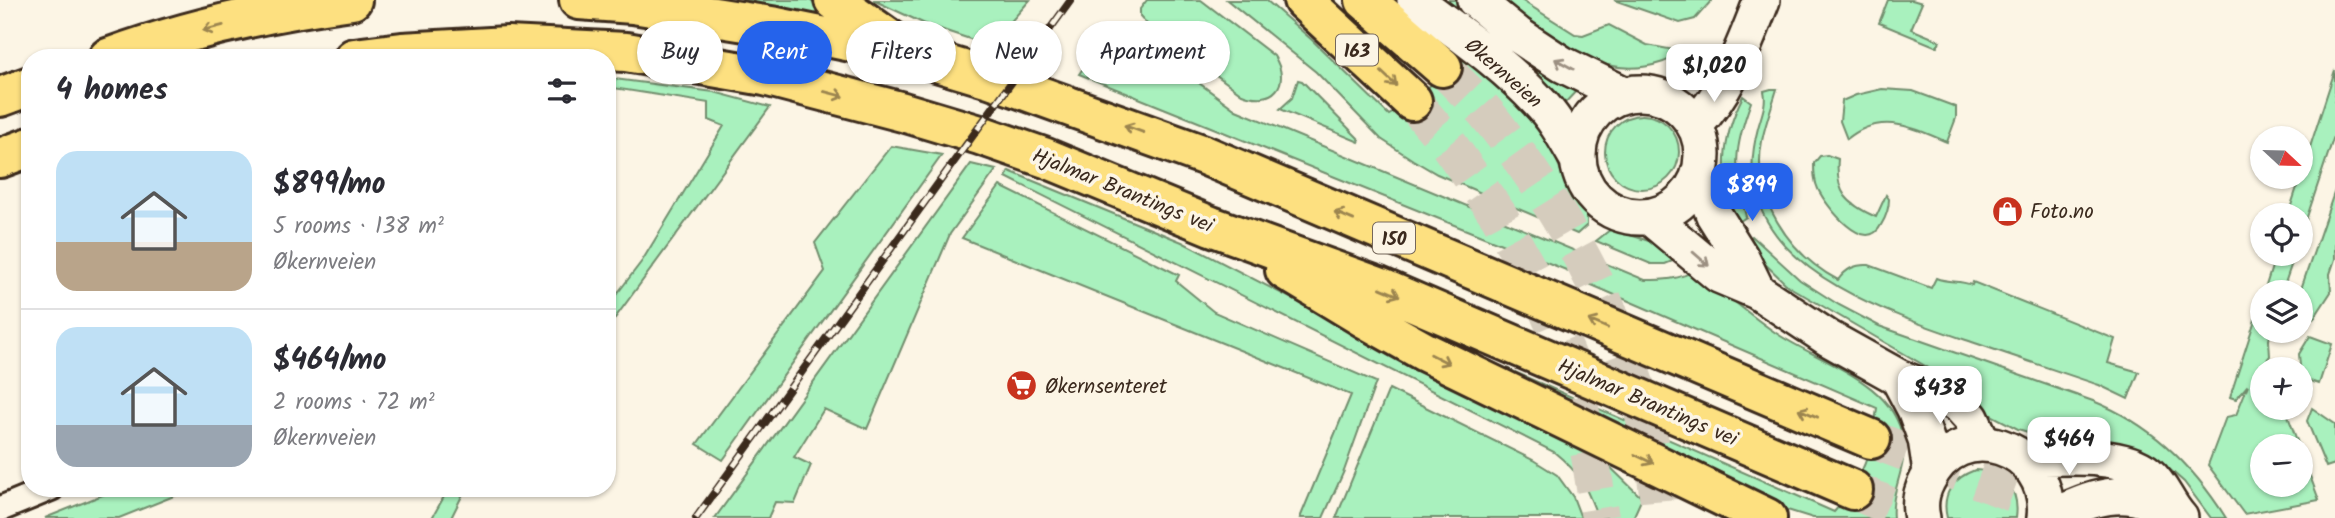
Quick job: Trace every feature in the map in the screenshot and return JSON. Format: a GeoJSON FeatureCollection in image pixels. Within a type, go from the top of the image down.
{"type":"FeatureCollection","features":[{"type":"Feature","properties":{"kind":"highway"},"geometry":{"type":"LineString","coordinates":[[132,49],[272,13],[352,0]]}},
{"type":"Feature","properties":{"kind":"highway","name":"150"},"geometry":{"type":"LineString","coordinates":[[579,0],[701,13],[846,41]]}},
{"type":"Feature","properties":{"kind":"highway"},"geometry":{"type":"LineString","coordinates":[[834,0],[864,21]]}},
{"type":"Feature","properties":{"kind":"highway","name":"163"},"geometry":{"type":"LineString","coordinates":[[1303,0],[1412,101]]}},
{"type":"Feature","properties":{"kind":"highway","name":"163"},"geometry":{"type":"LineString","coordinates":[[1365,0],[1441,67]]}},
{"type":"Feature","properties":{"kind":"highway","name":"Hjalmar Brantings vei"},"geometry":{"type":"LineString","coordinates":[[455,49],[508,46],[567,49]]}},
{"type":"Feature","properties":{"kind":"highway","name":"Hjalmar Brantings vei"},"geometry":{"type":"LineString","coordinates":[[616,51],[765,76],[980,135],[1070,168],[1212,226],[1379,287],[1853,490]]}},
{"type":"Feature","properties":{"kind":"highway","name":"150"},"geometry":{"type":"LineString","coordinates":[[956,68],[1017,87],[1204,155],[1871,439]]}},
{"type":"Feature","properties":{"kind":"highway"},"geometry":{"type":"LineString","coordinates":[[0,97],[21,89]]}},
{"type":"Feature","properties":{"kind":"highway"},"geometry":{"type":"LineString","coordinates":[[0,158],[21,150]]}},
{"type":"Feature","properties":{"kind":"highway"},"geometry":{"type":"LineString","coordinates":[[1212,226],[1425,352],[1767,518]]}},
{"type":"Feature","properties":{"kind":"main road","name":"Økernveien"},"geometry":{"type":"LineString","coordinates":[[1415,0],[1514,78],[1539,102],[1556,122],[1578,160]]}},
{"type":"Feature","properties":{"kind":"main road","name":"Økernveien"},"geometry":{"type":"LineString","coordinates":[[1475,0],[1518,35],[1552,57],[1625,95]]}},
{"type":"Feature","properties":{"kind":"main road"},"geometry":{"type":"LineString","coordinates":[[1695,125],[1713,107],[1733,71],[1762,0]]}},
{"type":"Feature","properties":{"kind":"main road"},"geometry":{"type":"LineString","coordinates":[[1648,93],[1662,96],[1677,105],[1695,125],[1703,156],[1699,177],[1691,191],[1666,212],[1650,216],[1630,216],[1610,210],[1594,197],[1583,180],[1578,160],[1579,142],[1585,126],[1595,112],[1625,95],[1648,93]]}},
{"type":"Feature","properties":{"kind":"main road"},"geometry":{"type":"LineString","coordinates":[[1699,177],[1714,215],[1741,258],[1757,291]]}},
{"type":"Feature","properties":{"kind":"main road"},"geometry":{"type":"LineString","coordinates":[[1650,216],[1719,275],[1757,291],[1828,338],[1898,377],[1959,405],[1971,418],[1983,444]]}},
{"type":"Feature","properties":{"kind":"main road"},"geometry":{"type":"LineString","coordinates":[[1898,377],[1915,409],[1926,439],[1931,472]]}},
{"type":"Feature","properties":{"kind":"main road"},"geometry":{"type":"LineString","coordinates":[[1922,518],[1922,491],[1931,472],[1954,451],[1983,444],[2005,448],[2024,458],[2045,492],[2047,518],[2097,498],[2118,495],[2137,498],[2178,516]]}},
{"type":"Feature","properties":{"kind":"main road"},"geometry":{"type":"LineString","coordinates":[[2024,458],[2094,459],[2123,463],[2146,472],[2162,490],[2178,516]]}},
{"type":"Feature","properties":{"kind":"street"},"geometry":{"type":"LineString","coordinates":[[0,509],[29,497]]}},
{"type":"Feature","properties":{"kind":"green space"},"geometry":{"type":"Polygon","coordinates":[[[738,0],[809,0],[835,16],[833,20],[738,0]]]}},
{"type":"Feature","properties":{"kind":"green space"},"geometry":{"type":"Polygon","coordinates":[[[873,0],[1030,0],[1011,21],[970,21],[970,39],[956,34],[956,21],[918,21],[873,0]]]}},
{"type":"Feature","properties":{"kind":"green space"},"geometry":{"type":"Polygon","coordinates":[[[1147,0],[1201,0],[1228,21],[1144,21],[1140,16],[1140,9],[1147,0]]]}},
{"type":"Feature","properties":{"kind":"green space"},"geometry":{"type":"Polygon","coordinates":[[[1227,0],[1266,0],[1312,40],[1389,115],[1420,96],[1441,74],[1458,45],[1522,102],[1553,150],[1571,198],[1587,216],[1587,225],[1577,234],[1437,174],[1413,160],[1381,139],[1316,72],[1227,0]]]}},
{"type":"Feature","properties":{"kind":"green space"},"geometry":{"type":"Polygon","coordinates":[[[1440,0],[1458,0],[1580,87],[1562,106],[1440,0]]]}},
{"type":"Feature","properties":{"kind":"green space"},"geometry":{"type":"Polygon","coordinates":[[[1493,0],[1521,0],[1575,34],[1583,35],[1609,25],[1647,45],[1685,52],[1663,62],[1637,68],[1614,67],[1592,61],[1551,40],[1493,0]]]}},
{"type":"Feature","properties":{"kind":"green space"},"geometry":{"type":"Polygon","coordinates":[[[1614,0],[1712,0],[1695,19],[1680,23],[1614,0]]]}},
{"type":"Feature","properties":{"kind":"green space"},"geometry":{"type":"Polygon","coordinates":[[[1888,0],[1912,0],[1922,3],[1911,29],[1940,41],[1937,47],[1879,23],[1888,0]]]}},
{"type":"Feature","properties":{"kind":"green space"},"geometry":{"type":"Polygon","coordinates":[[[1230,22],[1274,56],[1281,75],[1280,83],[1270,95],[1253,97],[1242,94],[1228,84],[1230,22]]]}},
{"type":"Feature","properties":{"kind":"green space"},"geometry":{"type":"Polygon","coordinates":[[[2335,70],[2335,133],[2312,203],[2292,203],[2296,189],[2314,189],[2314,135],[2335,70]]]}},
{"type":"Feature","properties":{"kind":"green space"},"geometry":{"type":"Polygon","coordinates":[[[616,79],[714,92],[770,107],[616,317],[616,295],[642,261],[724,126],[709,120],[709,103],[616,88],[616,79]]]}},
{"type":"Feature","properties":{"kind":"green space"},"geometry":{"type":"Polygon","coordinates":[[[1298,80],[1302,81],[1359,142],[1280,109],[1292,98],[1298,80]]]}},
{"type":"Feature","properties":{"kind":"green space"},"geometry":{"type":"Polygon","coordinates":[[[1104,84],[1200,84],[1236,110],[1645,280],[1677,278],[1695,270],[1776,333],[1852,375],[1870,387],[1885,402],[1896,419],[1904,449],[1894,498],[1893,518],[1813,518],[1755,500],[1435,337],[1834,512],[1853,488],[1865,463],[1877,408],[1587,283],[1586,278],[1104,84]]]}},
{"type":"Feature","properties":{"kind":"green space"},"geometry":{"type":"Polygon","coordinates":[[[1777,89],[1762,141],[1762,183],[1768,203],[1790,240],[1820,269],[1838,280],[1851,268],[1869,265],[1931,288],[1936,278],[1972,285],[1973,282],[2115,339],[2108,363],[2139,372],[2128,399],[2099,385],[1947,334],[1880,308],[1815,272],[1788,249],[1767,222],[1753,183],[1752,167],[1756,135],[1764,105],[1764,91],[1777,89]]]}},
{"type":"Feature","properties":{"kind":"green space"},"geometry":{"type":"Polygon","coordinates":[[[1882,89],[1913,91],[1956,107],[1956,118],[1947,142],[1896,124],[1872,126],[1847,139],[1840,121],[1842,101],[1882,89]]]}},
{"type":"Feature","properties":{"kind":"green space"},"geometry":{"type":"Polygon","coordinates":[[[1743,96],[1751,102],[1737,159],[1746,217],[1737,223],[1727,190],[1725,159],[1730,128],[1743,96]]]}},
{"type":"Feature","properties":{"kind":"green space"},"geometry":{"type":"Polygon","coordinates":[[[1642,115],[1663,121],[1673,131],[1679,152],[1673,173],[1663,183],[1642,189],[1621,183],[1611,173],[1605,152],[1611,131],[1621,121],[1642,115]]]}},
{"type":"Feature","properties":{"kind":"green space"},"geometry":{"type":"Polygon","coordinates":[[[891,146],[942,155],[723,460],[697,444],[825,271],[815,243],[891,146]]]}},
{"type":"Feature","properties":{"kind":"green space"},"geometry":{"type":"Polygon","coordinates":[[[1827,155],[1838,159],[1841,189],[1857,207],[1876,217],[1886,195],[1889,199],[1886,216],[1874,233],[1866,235],[1856,232],[1837,216],[1822,197],[1816,183],[1814,163],[1820,156],[1827,155]]]}},
{"type":"Feature","properties":{"kind":"green space"},"geometry":{"type":"Polygon","coordinates":[[[971,164],[996,170],[950,234],[867,429],[824,409],[794,457],[811,465],[795,503],[775,502],[768,518],[715,518],[971,164]]]}},
{"type":"Feature","properties":{"kind":"green space"},"geometry":{"type":"Polygon","coordinates":[[[1009,171],[1182,242],[1602,459],[1642,498],[1633,518],[1598,518],[1582,481],[1554,452],[1006,177],[1009,171]]]}},
{"type":"Feature","properties":{"kind":"green space"},"geometry":{"type":"Polygon","coordinates":[[[1000,186],[1179,275],[1176,281],[1214,312],[1376,382],[1344,471],[1323,518],[1300,518],[1351,395],[962,238],[1000,186]]]}},
{"type":"Feature","properties":{"kind":"green space"},"geometry":{"type":"Polygon","coordinates":[[[2335,190],[2335,259],[2330,274],[2331,292],[2314,318],[2313,280],[2304,280],[2309,266],[2313,266],[2313,254],[2335,190]]]}},
{"type":"Feature","properties":{"kind":"green space"},"geometry":{"type":"Polygon","coordinates":[[[1611,229],[1652,242],[1680,258],[1665,264],[1651,264],[1596,241],[1611,229]]]}},
{"type":"Feature","properties":{"kind":"green space"},"geometry":{"type":"Polygon","coordinates":[[[1752,236],[1800,280],[1879,326],[2114,410],[2169,448],[2199,481],[2226,518],[2211,518],[2184,482],[2159,460],[2041,436],[2018,429],[1991,415],[1927,367],[1788,286],[1762,261],[1746,240],[1752,236]]]}},
{"type":"Feature","properties":{"kind":"green space"},"geometry":{"type":"Polygon","coordinates":[[[2272,266],[2291,266],[2286,280],[2268,280],[2272,266]]]}},
{"type":"Feature","properties":{"kind":"green space"},"geometry":{"type":"Polygon","coordinates":[[[2250,335],[2250,343],[2269,343],[2269,357],[2250,357],[2250,420],[2289,420],[2295,434],[2250,434],[2250,497],[2313,497],[2313,484],[2319,500],[2244,514],[2208,465],[2226,417],[2236,415],[2248,385],[2236,399],[2230,397],[2250,335]]]}},
{"type":"Feature","properties":{"kind":"green space"},"geometry":{"type":"Polygon","coordinates":[[[2313,337],[2332,344],[2319,384],[2313,382],[2313,357],[2299,357],[2306,343],[2313,343],[2313,337]]]}},
{"type":"Feature","properties":{"kind":"green space"},"geometry":{"type":"Polygon","coordinates":[[[1389,389],[1533,460],[1557,475],[1573,497],[1581,518],[1336,518],[1389,389]]]}},
{"type":"Feature","properties":{"kind":"green space"},"geometry":{"type":"Polygon","coordinates":[[[2313,409],[2335,424],[2335,464],[2326,467],[2307,421],[2313,420],[2313,409]]]}},
{"type":"Feature","properties":{"kind":"green space"},"geometry":{"type":"Polygon","coordinates":[[[1975,470],[1994,474],[2008,484],[2015,498],[2016,518],[1947,518],[1947,494],[1955,482],[1975,470]]]}},
{"type":"Feature","properties":{"kind":"green space"},"geometry":{"type":"Polygon","coordinates":[[[98,497],[172,497],[119,518],[45,518],[98,497]]]}},
{"type":"Feature","properties":{"kind":"green space"},"geometry":{"type":"Polygon","coordinates":[[[444,497],[462,497],[451,518],[432,518],[444,497]]]}},
{"type":"Feature","properties":{"kind":"tunnel"},"geometry":{"type":"LineString","coordinates":[[1442,67],[1481,107],[1519,157],[1579,252],[1604,303],[1625,355],[1642,409],[1654,463],[1660,518]]}},
{"type":"Feature","properties":{"kind":"tunnel"},"geometry":{"type":"LineString","coordinates":[[1412,101],[1449,145],[1499,216],[1540,292],[1571,365],[1600,518]]}},
{"type":"Feature","properties":{"kind":"tunnel"},"geometry":{"type":"LineString","coordinates":[[1871,439],[2076,517]]}},
{"type":"Feature","properties":{"kind":"tunnel"},"geometry":{"type":"LineString","coordinates":[[1853,490],[1917,518]]}},
{"type":"Feature","properties":{"kind":"railway"},"geometry":{"type":"LineString","coordinates":[[696,518],[1071,0]]}},
{"type":"Feature","properties":{"kind":"place","name":"Foto.no"},"geometry":{"type":"Point","coordinates":[2007,211]}},
{"type":"Feature","properties":{"kind":"place","name":"Økernsenteret"},"geometry":{"type":"Point","coordinates":[1022,386]}}]}
